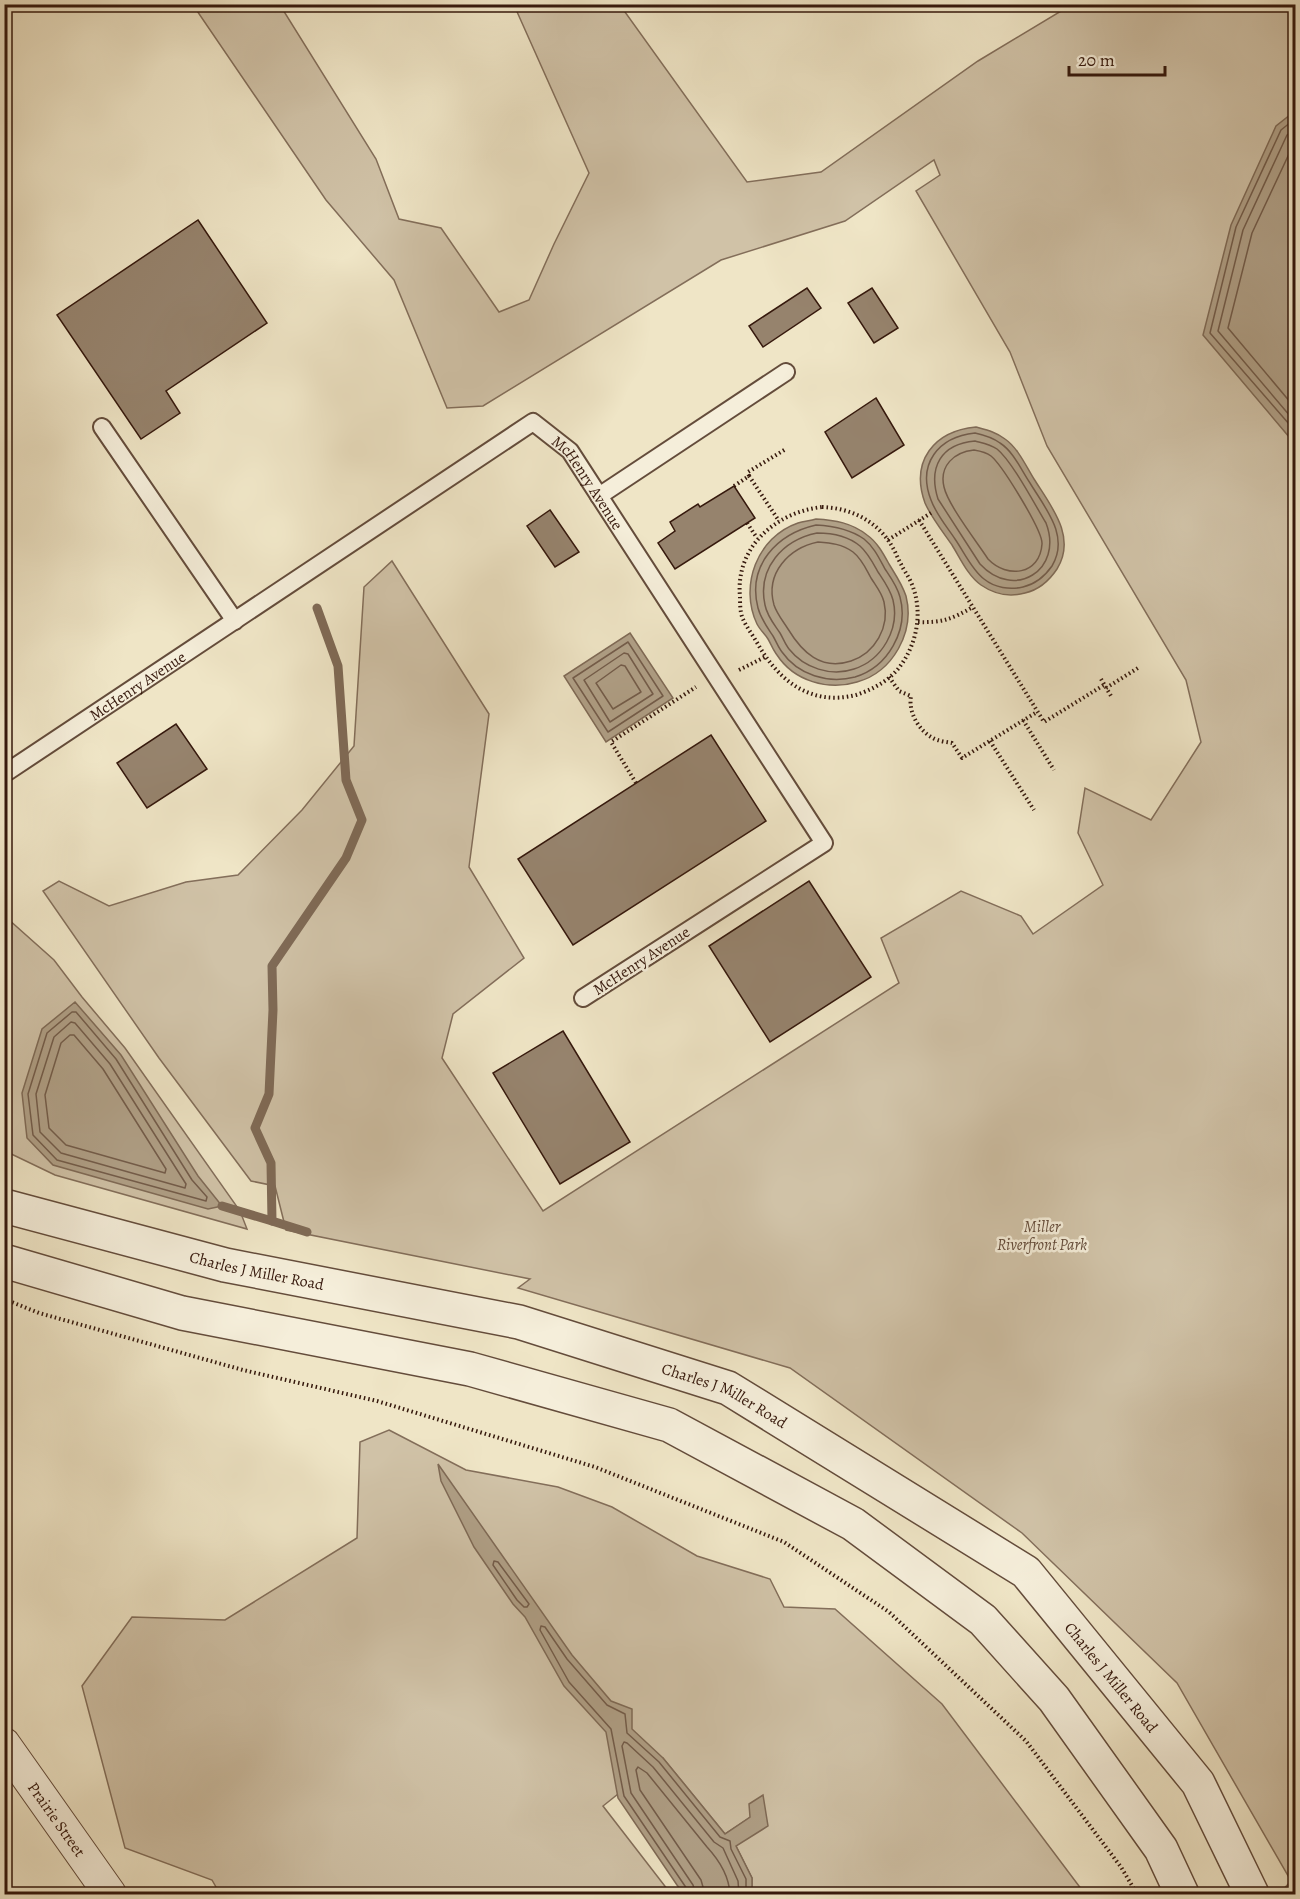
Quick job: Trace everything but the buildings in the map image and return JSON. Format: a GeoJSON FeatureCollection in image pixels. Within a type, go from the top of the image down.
{"type":"FeatureCollection","features":[{"type":"Feature","properties":{"kind":"street","name":"Charles J Miller Road"},"geometry":{"type":"LineString","coordinates":[[4,1206],[225,1265],[519,1322],[728,1388],[1026,1572],[1198,1783],[1252,1894]]}},
{"type":"Feature","properties":{"kind":"street"},"geometry":{"type":"LineString","coordinates":[[4,1261],[182,1313],[470,1369],[669,1425],[751,1469],[853,1524],[982,1620],[1060,1708],[1161,1849],[1182,1894]]}},
{"type":"Feature","properties":{"kind":"street","name":"Prairie Street"},"geometry":{"type":"LineString","coordinates":[[4,1744],[110,1894]]}},
{"type":"Feature","properties":{"kind":"lane"},"geometry":{"type":"LineString","coordinates":[[599,496],[786,372]]}},
{"type":"Feature","properties":{"kind":"lane","name":"McHenry Avenue"},"geometry":{"type":"LineString","coordinates":[[4,774],[533,423],[570,451],[824,843],[583,998]]}},
{"type":"Feature","properties":{"kind":"lane"},"geometry":{"type":"LineString","coordinates":[[102,427],[235,621]]}},
{"type":"Feature","properties":{"kind":"path"},"geometry":{"type":"LineString","coordinates":[[779,521],[748,472],[786,449]]}},
{"type":"Feature","properties":{"kind":"path"},"geometry":{"type":"LineString","coordinates":[[734,486],[750,476]]}},
{"type":"Feature","properties":{"kind":"path"},"geometry":{"type":"LineString","coordinates":[[837,508],[854,513],[869,521],[883,533],[910,580],[916,598],[918,622],[915,637],[908,655],[896,671],[865,692],[848,697],[812,694],[795,687],[781,676],[768,663],[742,617],[739,585],[745,557],[757,538],[792,513],[806,509],[837,508]]}},
{"type":"Feature","properties":{"kind":"path"},"geometry":{"type":"LineString","coordinates":[[888,540],[931,513]]}},
{"type":"Feature","properties":{"kind":"path"},"geometry":{"type":"LineString","coordinates":[[919,520],[1044,722],[1138,669]]}},
{"type":"Feature","properties":{"kind":"path"},"geometry":{"type":"LineString","coordinates":[[747,523],[757,538]]}},
{"type":"Feature","properties":{"kind":"path"},"geometry":{"type":"LineString","coordinates":[[918,622],[937,623],[953,618],[973,607]]}},
{"type":"Feature","properties":{"kind":"path"},"geometry":{"type":"LineString","coordinates":[[889,677],[899,691],[911,696],[910,702],[917,724],[933,738],[952,743],[962,758],[1037,712]]}},
{"type":"Feature","properties":{"kind":"path"},"geometry":{"type":"LineString","coordinates":[[1101,680],[1111,696]]}},
{"type":"Feature","properties":{"kind":"path"},"geometry":{"type":"LineString","coordinates":[[636,783],[611,742],[703,683]]}},
{"type":"Feature","properties":{"kind":"path"},"geometry":{"type":"LineString","coordinates":[[1023,720],[1054,770]]}},
{"type":"Feature","properties":{"kind":"path"},"geometry":{"type":"LineString","coordinates":[[990,741],[1034,810]]}},
{"type":"Feature","properties":{"kind":"path"},"geometry":{"type":"LineString","coordinates":[[4,1299],[50,1316],[243,1370],[377,1401],[595,1467],[784,1542],[889,1612],[1026,1741],[1121,1867],[1137,1894]]}},
{"type":"Feature","properties":{"kind":"green space","name":"Miller Riverfront Park"},"geometry":{"type":"Polygon","coordinates":[[[193,5],[280,5],[376,159],[399,219],[441,228],[499,312],[529,300],[589,173],[514,5],[620,5],[747,182],[821,172],[978,61],[1071,5],[1295,5],[1295,1894],[1279,1894],[1291,1881],[1177,1683],[1022,1533],[790,1368],[518,1288],[530,1279],[286,1230],[275,1186],[251,1181],[159,1058],[43,891],[59,881],[109,906],[186,882],[238,875],[302,810],[354,746],[364,587],[392,561],[489,714],[469,867],[524,958],[453,1014],[442,1058],[543,1211],[899,983],[881,938],[961,891],[1021,916],[1033,934],[1103,885],[1078,833],[1085,788],[1151,820],[1201,742],[1186,680],[1047,446],[1010,352],[916,191],[940,175],[934,160],[845,221],[721,260],[483,406],[447,408],[394,280],[326,200],[193,5]]]}},
{"type":"Feature","properties":{"kind":"green space"},"geometry":{"type":"Polygon","coordinates":[[[4,919],[8,919],[54,960],[125,1048],[240,1211],[247,1229],[55,1175],[5,1151],[4,919]]]}},
{"type":"Feature","properties":{"kind":"green space"},"geometry":{"type":"Polygon","coordinates":[[[389,1430],[466,1470],[558,1487],[612,1507],[697,1556],[770,1579],[784,1607],[835,1609],[942,1704],[1085,1894],[752,1894],[752,1878],[736,1846],[751,1817],[725,1834],[663,1758],[603,1806],[671,1894],[220,1894],[212,1880],[125,1848],[82,1686],[132,1617],[225,1620],[357,1538],[360,1442],[389,1430]]]}},
{"type":"Feature","properties":{"kind":"water"},"geometry":{"type":"Polygon","coordinates":[[[1295,111],[1295,439],[1290,438],[1203,335],[1231,225],[1276,126],[1295,111]]]}},
{"type":"Feature","properties":{"kind":"water"},"geometry":{"type":"Polygon","coordinates":[[[976,427],[998,435],[1014,447],[1048,500],[1063,534],[1062,557],[1057,569],[1043,584],[1030,592],[1014,595],[1002,594],[991,591],[976,581],[925,503],[921,488],[921,474],[923,462],[929,451],[948,435],[976,427]]]}},
{"type":"Feature","properties":{"kind":"water"},"geometry":{"type":"Polygon","coordinates":[[[816,519],[849,525],[871,538],[882,552],[906,596],[907,623],[898,649],[881,669],[857,682],[823,684],[813,682],[793,671],[776,653],[757,624],[752,609],[751,579],[762,551],[784,530],[798,523],[816,519]]]}},
{"type":"Feature","properties":{"kind":"water"},"geometry":{"type":"Polygon","coordinates":[[[630,633],[673,698],[606,742],[564,676],[630,633]]]}},
{"type":"Feature","properties":{"kind":"water"},"geometry":{"type":"Polygon","coordinates":[[[75,1002],[121,1055],[198,1176],[222,1206],[208,1209],[53,1165],[27,1138],[22,1093],[42,1029],[75,1002]]]}},
{"type":"Feature","properties":{"kind":"water"},"geometry":{"type":"Polygon","coordinates":[[[438,1464],[572,1655],[611,1701],[632,1709],[632,1729],[663,1758],[725,1834],[750,1817],[749,1804],[763,1795],[768,1826],[736,1846],[752,1878],[752,1894],[684,1894],[677,1885],[618,1798],[606,1732],[564,1686],[525,1617],[513,1604],[474,1547],[441,1481],[438,1464]]]}},
{"type":"Feature","properties":{"kind":"waterway"},"geometry":{"type":"LineString","coordinates":[[307,1232],[272,1221],[271,1163],[255,1128],[269,1094],[273,1010],[272,966],[346,858],[362,820],[346,780],[338,666],[317,608]]}},
{"type":"Feature","properties":{"kind":"waterway"},"geometry":{"type":"LineString","coordinates":[[222,1206],[272,1221]]}}]}
